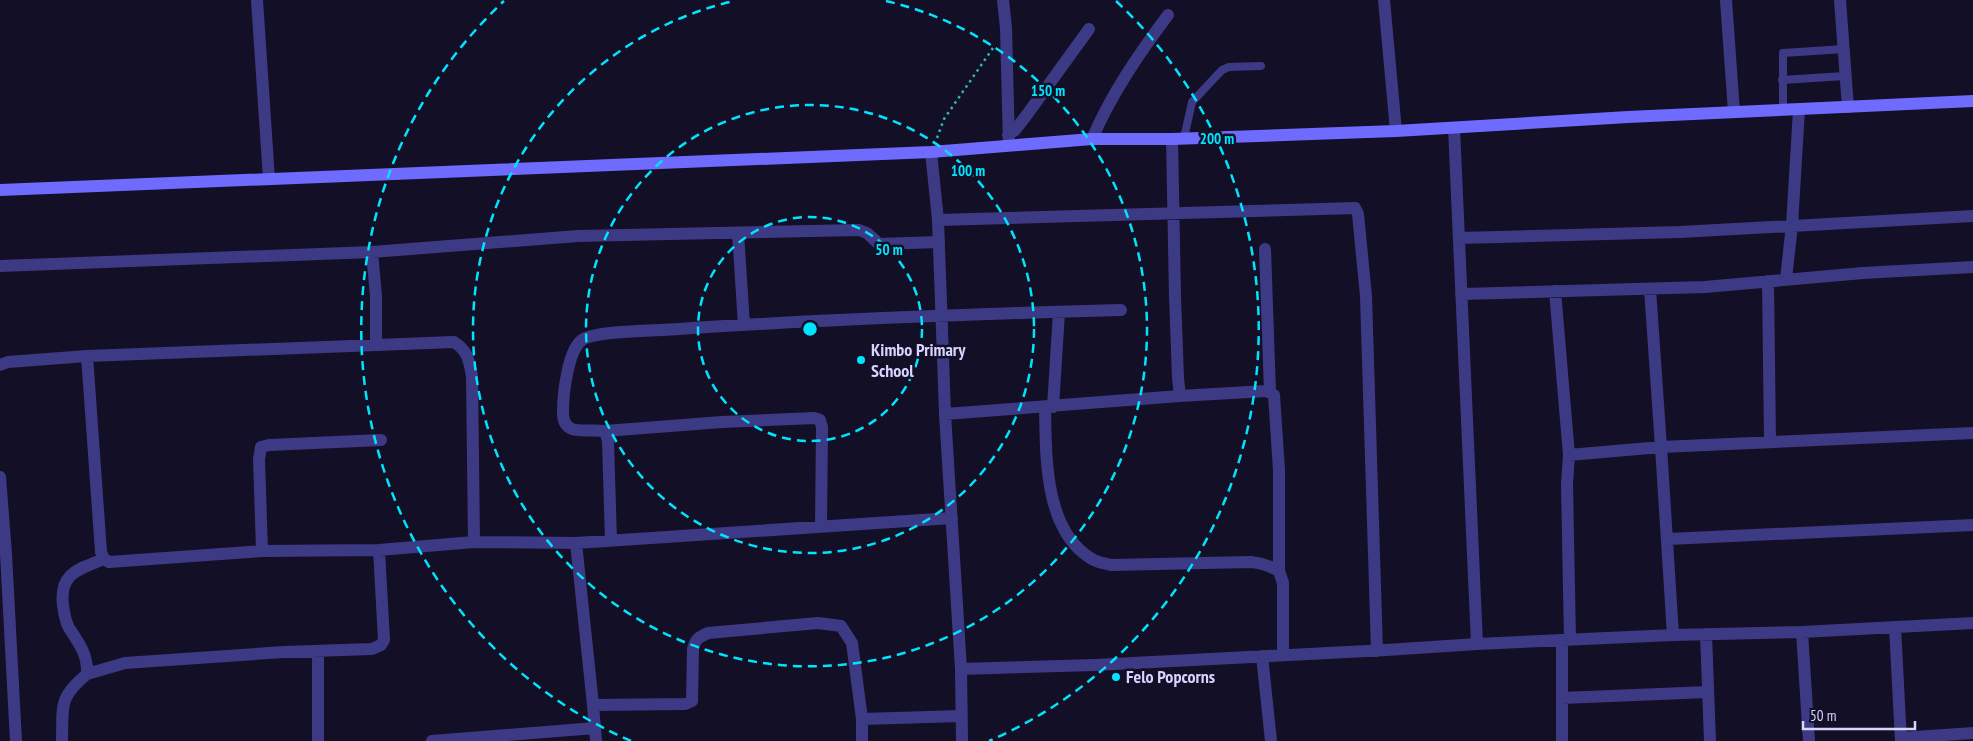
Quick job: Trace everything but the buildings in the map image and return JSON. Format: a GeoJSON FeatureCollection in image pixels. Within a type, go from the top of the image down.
{"type":"FeatureCollection","features":[{"type":"Feature","properties":{"kind":"street"},"geometry":{"type":"LineString","coordinates":[[257,0],[269,180]]}},
{"type":"Feature","properties":{"kind":"street"},"geometry":{"type":"LineString","coordinates":[[1003,0],[1006,28],[1009,140]]}},
{"type":"Feature","properties":{"kind":"street"},"geometry":{"type":"LineString","coordinates":[[1384,0],[1396,131]]}},
{"type":"Feature","properties":{"kind":"street"},"geometry":{"type":"LineString","coordinates":[[1726,0],[1734,112]]}},
{"type":"Feature","properties":{"kind":"street"},"geometry":{"type":"LineString","coordinates":[[1840,0],[1848,107]]}},
{"type":"Feature","properties":{"kind":"street"},"geometry":{"type":"LineString","coordinates":[[1092,138],[1107,105],[1138,56],[1168,15]]}},
{"type":"Feature","properties":{"kind":"street"},"geometry":{"type":"LineString","coordinates":[[1009,140],[1089,29]]}},
{"type":"Feature","properties":{"kind":"street"},"geometry":{"type":"LineString","coordinates":[[0,190],[931,152],[1009,140],[1178,138],[1396,131],[1973,101]]}},
{"type":"Feature","properties":{"kind":"street"},"geometry":{"type":"LineString","coordinates":[[1786,279],[1792,225],[1799,110]]}},
{"type":"Feature","properties":{"kind":"street"},"geometry":{"type":"LineString","coordinates":[[1454,128],[1477,644]]}},
{"type":"Feature","properties":{"kind":"street"},"geometry":{"type":"LineString","coordinates":[[1178,138],[1174,212],[1175,296],[1180,396]]}},
{"type":"Feature","properties":{"kind":"street"},"geometry":{"type":"LineString","coordinates":[[931,152],[938,220],[945,414],[961,669],[962,741]]}},
{"type":"Feature","properties":{"kind":"street"},"geometry":{"type":"LineString","coordinates":[[938,220],[1355,208],[1357,211],[1366,296],[1378,651]]}},
{"type":"Feature","properties":{"kind":"street"},"geometry":{"type":"LineString","coordinates":[[1459,238],[1680,232],[1973,216]]}},
{"type":"Feature","properties":{"kind":"street"},"geometry":{"type":"LineString","coordinates":[[0,266],[372,252],[578,236],[859,230],[866,233],[879,244],[939,242]]}},
{"type":"Feature","properties":{"kind":"street"},"geometry":{"type":"LineString","coordinates":[[738,233],[744,324]]}},
{"type":"Feature","properties":{"kind":"street"},"geometry":{"type":"LineString","coordinates":[[1265,249],[1270,392],[1274,395],[1279,470],[1280,571],[1283,583],[1283,655]]}},
{"type":"Feature","properties":{"kind":"street"},"geometry":{"type":"LineString","coordinates":[[372,252],[376,296],[376,345]]}},
{"type":"Feature","properties":{"kind":"street"},"geometry":{"type":"LineString","coordinates":[[1461,294],[1705,287],[1786,279],[1973,267]]}},
{"type":"Feature","properties":{"kind":"street"},"geometry":{"type":"LineString","coordinates":[[1768,281],[1770,442]]}},
{"type":"Feature","properties":{"kind":"street"},"geometry":{"type":"LineString","coordinates":[[1650,289],[1673,635]]}},
{"type":"Feature","properties":{"kind":"street"},"geometry":{"type":"LineString","coordinates":[[1556,291],[1569,455],[1566,640],[1562,698],[1562,741]]}},
{"type":"Feature","properties":{"kind":"street"},"geometry":{"type":"LineString","coordinates":[[821,526],[822,427],[820,420],[814,418],[722,422],[605,431],[593,429],[573,430],[567,428],[562,420],[571,357],[576,346],[583,339],[591,336],[744,324],[942,315],[1121,310]]}},
{"type":"Feature","properties":{"kind":"street"},"geometry":{"type":"LineString","coordinates":[[1059,312],[1049,407],[1050,486],[1054,506],[1070,539],[1094,560],[1111,565],[1250,562],[1262,563],[1280,571]]}},
{"type":"Feature","properties":{"kind":"street"},"geometry":{"type":"LineString","coordinates":[[0,365],[8,362],[87,356],[454,342],[468,354],[472,376],[474,542]]}},
{"type":"Feature","properties":{"kind":"street"},"geometry":{"type":"LineString","coordinates":[[87,356],[101,552],[104,559],[109,562],[262,551],[379,550],[474,542],[576,543],[952,518]]}},
{"type":"Feature","properties":{"kind":"street"},"geometry":{"type":"LineString","coordinates":[[945,414],[1180,396],[1270,392]]}},
{"type":"Feature","properties":{"kind":"street"},"geometry":{"type":"LineString","coordinates":[[605,431],[608,441],[611,541]]}},
{"type":"Feature","properties":{"kind":"street"},"geometry":{"type":"LineString","coordinates":[[1569,455],[1661,447],[1973,433]]}},
{"type":"Feature","properties":{"kind":"street"},"geometry":{"type":"LineString","coordinates":[[262,551],[259,459],[261,447],[269,445],[381,440]]}},
{"type":"Feature","properties":{"kind":"street"},"geometry":{"type":"LineString","coordinates":[[0,477],[16,741]]}},
{"type":"Feature","properties":{"kind":"street"},"geometry":{"type":"LineString","coordinates":[[1668,539],[1973,525]]}},
{"type":"Feature","properties":{"kind":"street"},"geometry":{"type":"LineString","coordinates":[[432,741],[596,735],[576,543]]}},
{"type":"Feature","properties":{"kind":"street"},"geometry":{"type":"LineString","coordinates":[[62,741],[65,697],[72,686],[86,674],[125,662],[372,649],[381,645],[384,640],[379,550]]}},
{"type":"Feature","properties":{"kind":"street"},"geometry":{"type":"LineString","coordinates":[[86,674],[85,653],[68,626],[64,614],[62,594],[69,576],[80,568],[104,559]]}},
{"type":"Feature","properties":{"kind":"street"},"geometry":{"type":"LineString","coordinates":[[593,705],[689,703],[694,698],[692,649],[695,641],[708,633],[818,623],[841,626],[852,643],[862,720],[862,741]]}},
{"type":"Feature","properties":{"kind":"street"},"geometry":{"type":"LineString","coordinates":[[961,669],[1095,665],[1378,651],[1477,644],[1673,635],[1802,632],[1973,623]]}},
{"type":"Feature","properties":{"kind":"street"},"geometry":{"type":"LineString","coordinates":[[1894,627],[1901,739],[1973,733]]}},
{"type":"Feature","properties":{"kind":"street"},"geometry":{"type":"LineString","coordinates":[[1802,632],[1809,741]]}},
{"type":"Feature","properties":{"kind":"street"},"geometry":{"type":"LineString","coordinates":[[1706,634],[1710,741]]}},
{"type":"Feature","properties":{"kind":"street"},"geometry":{"type":"LineString","coordinates":[[318,652],[318,741]]}},
{"type":"Feature","properties":{"kind":"street"},"geometry":{"type":"LineString","coordinates":[[1262,656],[1271,741]]}},
{"type":"Feature","properties":{"kind":"street"},"geometry":{"type":"LineString","coordinates":[[1562,698],[1708,692]]}},
{"type":"Feature","properties":{"kind":"street"},"geometry":{"type":"LineString","coordinates":[[862,720],[961,716]]}},
{"type":"Feature","properties":{"kind":"lane"},"geometry":{"type":"LineString","coordinates":[[1784,110],[1783,53],[1844,49]]}},
{"type":"Feature","properties":{"kind":"lane"},"geometry":{"type":"LineString","coordinates":[[1178,138],[1192,102],[1222,70],[1229,67],[1261,66]]}},
{"type":"Feature","properties":{"kind":"lane"},"geometry":{"type":"LineString","coordinates":[[1782,80],[1845,76]]}},
{"type":"Feature","properties":{"kind":"path"},"geometry":{"type":"LineString","coordinates":[[931,152],[944,119],[1006,28]]}},
{"type":"Feature","properties":{"kind":"place","name":"Kimbo Primary School"},"geometry":{"type":"Point","coordinates":[861,360]}},
{"type":"Feature","properties":{"kind":"place","name":"Felo Popcorns"},"geometry":{"type":"Point","coordinates":[1116,677]}}]}
